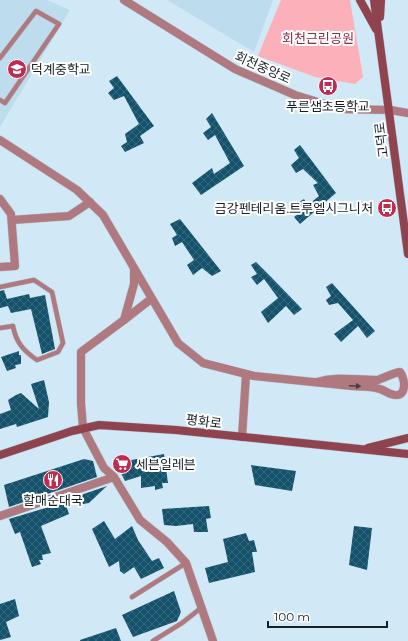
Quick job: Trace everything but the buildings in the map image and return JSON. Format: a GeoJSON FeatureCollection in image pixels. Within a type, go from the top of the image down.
{"type":"FeatureCollection","features":[{"type":"Feature","properties":{"kind":"main road"},"geometry":{"type":"LineString","coordinates":[[360,0],[378,34]]}},
{"type":"Feature","properties":{"kind":"main road","name":"고덕로"},"geometry":{"type":"LineString","coordinates":[[374,0],[390,110],[408,254]]}},
{"type":"Feature","properties":{"kind":"main road"},"geometry":{"type":"LineString","coordinates":[[378,34],[381,0]]}},
{"type":"Feature","properties":{"kind":"main road","name":"평화로"},"geometry":{"type":"LineString","coordinates":[[0,455],[83,428],[99,425],[140,427],[408,454]]}},
{"type":"Feature","properties":{"kind":"main road"},"geometry":{"type":"LineString","coordinates":[[363,449],[408,438]]}},
{"type":"Feature","properties":{"kind":"street","name":"회천중앙로"},"geometry":{"type":"LineString","coordinates":[[124,0],[235,69],[295,95],[341,109],[390,110],[408,113]]}},
{"type":"Feature","properties":{"kind":"street"},"geometry":{"type":"LineString","coordinates":[[0,140],[77,190],[103,215],[178,343],[203,363],[246,375],[381,389],[392,395],[399,395],[405,386],[405,379],[400,372],[388,374],[379,380],[354,378],[317,382]]}},
{"type":"Feature","properties":{"kind":"street"},"geometry":{"type":"LineString","coordinates":[[0,199],[11,214],[14,266],[0,266]]}},
{"type":"Feature","properties":{"kind":"street"},"geometry":{"type":"LineString","coordinates":[[12,220],[69,216],[90,202]]}},
{"type":"Feature","properties":{"kind":"street"},"geometry":{"type":"LineString","coordinates":[[124,320],[134,284],[134,269]]}},
{"type":"Feature","properties":{"kind":"street"},"geometry":{"type":"LineString","coordinates":[[151,299],[81,352],[81,403],[83,428],[104,468],[114,477],[140,520],[167,542],[186,563],[213,641]]}},
{"type":"Feature","properties":{"kind":"street"},"geometry":{"type":"LineString","coordinates":[[242,437],[246,375]]}},
{"type":"Feature","properties":{"kind":"street"},"geometry":{"type":"LineString","coordinates":[[0,516],[114,477]]}},
{"type":"Feature","properties":{"kind":"lane"},"geometry":{"type":"LineString","coordinates":[[0,58],[36,11],[59,24],[5,103],[0,100]]}},
{"type":"Feature","properties":{"kind":"lane"},"geometry":{"type":"LineString","coordinates":[[0,287],[34,280],[52,292],[63,342],[58,352],[37,360],[24,351],[14,333],[13,326],[0,328]]}},
{"type":"Feature","properties":{"kind":"lane"},"geometry":{"type":"LineString","coordinates":[[132,597],[186,563]]}},
{"type":"Feature","properties":{"kind":"lane"},"geometry":{"type":"LineString","coordinates":[[153,641],[201,608]]}},
{"type":"Feature","properties":{"kind":"shaded area","name":"덕계중학교"},"geometry":{"type":"Polygon","coordinates":[[[0,0],[47,0],[70,10],[0,127],[0,0]]]}},
{"type":"Feature","properties":{"kind":"shaded area"},"geometry":{"type":"Polygon","coordinates":[[[167,0],[273,0],[254,52],[167,0]]]}},
{"type":"Feature","properties":{"kind":"green space","name":"회천근린공원"},"geometry":{"type":"Polygon","coordinates":[[[281,0],[350,0],[363,77],[355,84],[315,77],[258,56],[281,0]]]}},
{"type":"Feature","properties":{"kind":"place","name":"덕계중학교"},"geometry":{"type":"Point","coordinates":[17,69]}},
{"type":"Feature","properties":{"kind":"place","name":"푸른샘초등학교"},"geometry":{"type":"Point","coordinates":[328,86]}},
{"type":"Feature","properties":{"kind":"place","name":"금강펜테리움.트루엘시그니처"},"geometry":{"type":"Point","coordinates":[387,208]}},
{"type":"Feature","properties":{"kind":"place","name":"세븐일레븐"},"geometry":{"type":"Point","coordinates":[122,464]}},
{"type":"Feature","properties":{"kind":"place","name":"할매순대국"},"geometry":{"type":"Point","coordinates":[53,480]}}]}
